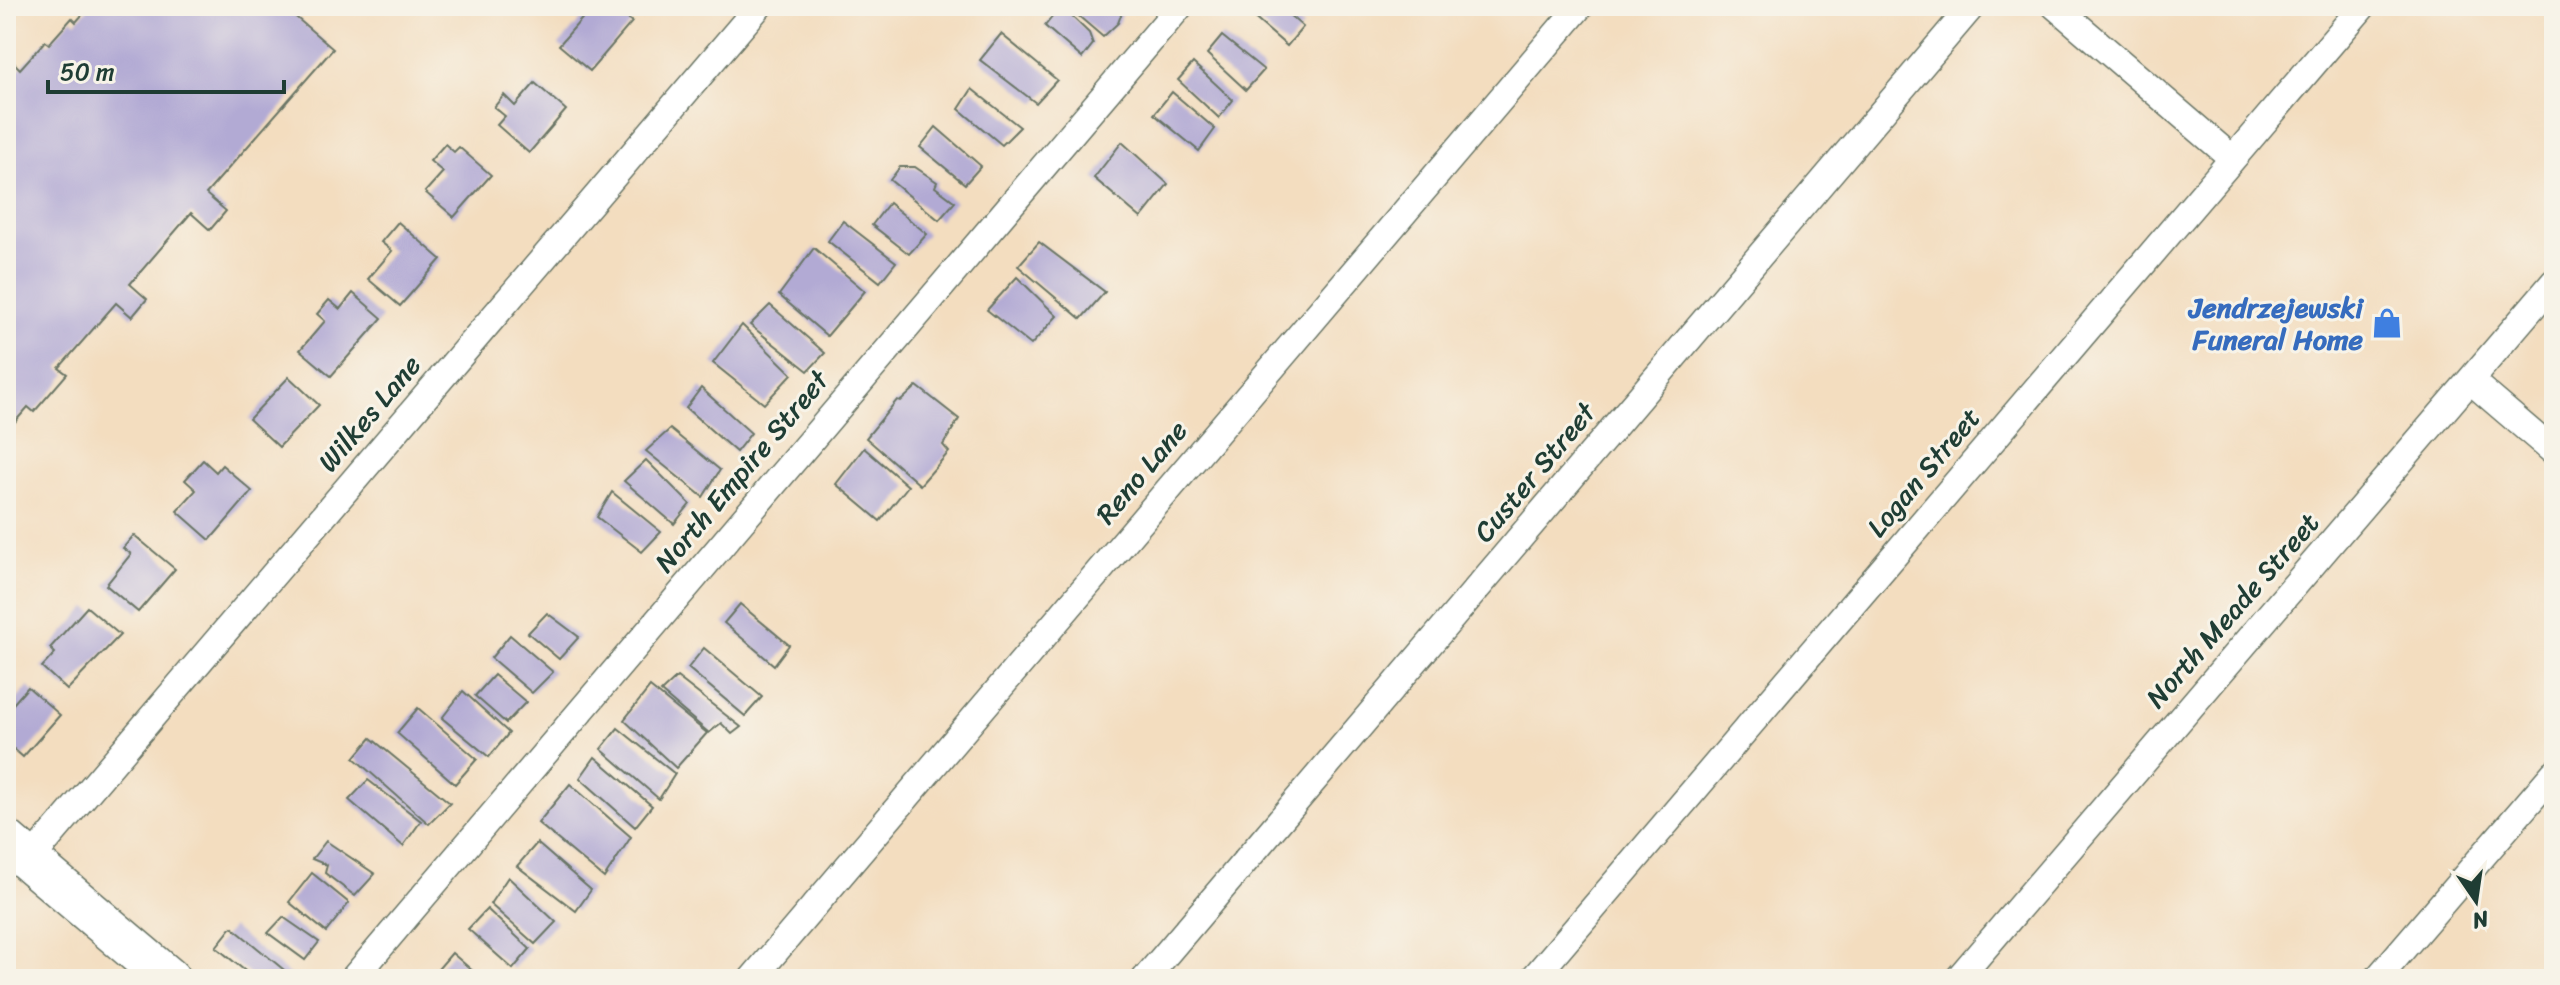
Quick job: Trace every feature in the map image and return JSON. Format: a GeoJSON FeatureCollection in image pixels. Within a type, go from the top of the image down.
{"type":"FeatureCollection","features":[{"type":"Feature","properties":{"kind":"main road"},"geometry":{"type":"LineString","coordinates":[[18,851],[169,979]]}},
{"type":"Feature","properties":{"kind":"street","name":"Wilkes Lane"},"geometry":{"type":"LineString","coordinates":[[18,851],[759,6]]}},
{"type":"Feature","properties":{"kind":"street","name":"North Empire Street"},"geometry":{"type":"LineString","coordinates":[[353,979],[1180,6]]}},
{"type":"Feature","properties":{"kind":"street","name":"Reno Lane"},"geometry":{"type":"LineString","coordinates":[[752,979],[1580,6]]}},
{"type":"Feature","properties":{"kind":"street","name":"Custer Street"},"geometry":{"type":"LineString","coordinates":[[1145,979],[1972,6]]}},
{"type":"Feature","properties":{"kind":"street"},"geometry":{"type":"LineString","coordinates":[[2055,6],[2232,158]]}},
{"type":"Feature","properties":{"kind":"street","name":"Logan Street"},"geometry":{"type":"LineString","coordinates":[[1533,979],[2363,6]]}},
{"type":"Feature","properties":{"kind":"street","name":"North Meade Street"},"geometry":{"type":"LineString","coordinates":[[1958,979],[2554,282]]}},
{"type":"Feature","properties":{"kind":"street"},"geometry":{"type":"LineString","coordinates":[[2471,381],[2554,452]]}},
{"type":"Feature","properties":{"kind":"street"},"geometry":{"type":"LineString","coordinates":[[2377,979],[2554,773]]}},
{"type":"Feature","properties":{"kind":"building"},"geometry":{"type":"Polygon","coordinates":[[[90,6],[283,6],[333,49],[206,194],[226,211],[210,230],[191,213],[130,284],[147,299],[132,317],[116,303],[59,368],[67,374],[34,412],[28,407],[6,432],[6,85],[10,81],[6,70],[13,62],[20,69],[45,41],[49,44],[72,18],[76,22],[90,6]]]}},
{"type":"Feature","properties":{"kind":"building"},"geometry":{"type":"Polygon","coordinates":[[[593,6],[612,6],[632,22],[590,71],[559,45],[593,6]]]}},
{"type":"Feature","properties":{"kind":"building"},"geometry":{"type":"Polygon","coordinates":[[[1061,6],[1089,33],[1093,44],[1082,58],[1045,26],[1061,6]]]}},
{"type":"Feature","properties":{"kind":"building"},"geometry":{"type":"Polygon","coordinates":[[[1067,6],[1124,7],[1118,23],[1103,37],[1067,6]]]}},
{"type":"Feature","properties":{"kind":"building"},"geometry":{"type":"Polygon","coordinates":[[[1246,6],[1279,6],[1303,27],[1287,46],[1244,9],[1246,6]]]}},
{"type":"Feature","properties":{"kind":"building"},"geometry":{"type":"Polygon","coordinates":[[[1001,34],[1057,80],[1036,103],[980,60],[1001,34]]]}},
{"type":"Feature","properties":{"kind":"building"},"geometry":{"type":"Polygon","coordinates":[[[1222,36],[1264,70],[1246,90],[1207,54],[1222,36]]]}},
{"type":"Feature","properties":{"kind":"building"},"geometry":{"type":"Polygon","coordinates":[[[1193,63],[1233,100],[1219,118],[1178,80],[1193,63]]]}},
{"type":"Feature","properties":{"kind":"building"},"geometry":{"type":"Polygon","coordinates":[[[535,83],[566,110],[529,153],[497,125],[505,116],[494,107],[504,95],[515,106],[535,83]]]}},
{"type":"Feature","properties":{"kind":"building"},"geometry":{"type":"Polygon","coordinates":[[[972,89],[1020,127],[1002,145],[959,109],[972,89]]]}},
{"type":"Feature","properties":{"kind":"building"},"geometry":{"type":"Polygon","coordinates":[[[1172,92],[1215,129],[1199,151],[1154,114],[1172,92]]]}},
{"type":"Feature","properties":{"kind":"building"},"geometry":{"type":"Polygon","coordinates":[[[936,127],[981,166],[965,184],[920,147],[936,127]]]}},
{"type":"Feature","properties":{"kind":"building"},"geometry":{"type":"Polygon","coordinates":[[[1122,142],[1168,184],[1141,218],[1094,178],[1122,142]]]}},
{"type":"Feature","properties":{"kind":"building"},"geometry":{"type":"Polygon","coordinates":[[[445,144],[454,152],[459,147],[491,175],[454,217],[425,192],[443,172],[430,161],[445,144]]]}},
{"type":"Feature","properties":{"kind":"building"},"geometry":{"type":"Polygon","coordinates":[[[900,167],[915,167],[937,182],[935,187],[955,202],[939,220],[890,180],[900,167]]]}},
{"type":"Feature","properties":{"kind":"building"},"geometry":{"type":"Polygon","coordinates":[[[889,203],[927,234],[909,254],[872,225],[889,203]]]}},
{"type":"Feature","properties":{"kind":"building"},"geometry":{"type":"Polygon","coordinates":[[[843,221],[896,262],[880,282],[828,241],[843,221]]]}},
{"type":"Feature","properties":{"kind":"building"},"geometry":{"type":"Polygon","coordinates":[[[398,222],[441,259],[400,306],[368,279],[392,251],[381,242],[398,222]]]}},
{"type":"Feature","properties":{"kind":"building"},"geometry":{"type":"Polygon","coordinates":[[[1039,242],[1105,292],[1081,319],[1018,266],[1039,242]]]}},
{"type":"Feature","properties":{"kind":"building"},"geometry":{"type":"Polygon","coordinates":[[[814,248],[865,291],[827,336],[779,295],[814,248]]]}},
{"type":"Feature","properties":{"kind":"building"},"geometry":{"type":"Polygon","coordinates":[[[1017,277],[1057,316],[1031,345],[987,310],[1017,277]]]}},
{"type":"Feature","properties":{"kind":"building"},"geometry":{"type":"Polygon","coordinates":[[[353,293],[382,318],[331,376],[300,350],[325,321],[317,314],[329,300],[340,309],[353,293]]]}},
{"type":"Feature","properties":{"kind":"building"},"geometry":{"type":"Polygon","coordinates":[[[770,305],[825,353],[808,371],[750,325],[770,305]]]}},
{"type":"Feature","properties":{"kind":"building"},"geometry":{"type":"Polygon","coordinates":[[[742,325],[792,374],[764,404],[713,363],[742,325]]]}},
{"type":"Feature","properties":{"kind":"building"},"geometry":{"type":"Polygon","coordinates":[[[289,377],[319,405],[279,447],[249,419],[289,377]]]}},
{"type":"Feature","properties":{"kind":"building"},"geometry":{"type":"Polygon","coordinates":[[[917,386],[959,419],[943,445],[949,452],[920,485],[866,438],[897,400],[901,401],[917,386]]]}},
{"type":"Feature","properties":{"kind":"building"},"geometry":{"type":"Polygon","coordinates":[[[701,388],[751,433],[736,452],[686,408],[701,388]]]}},
{"type":"Feature","properties":{"kind":"building"},"geometry":{"type":"Polygon","coordinates":[[[670,429],[720,470],[703,497],[646,451],[670,429]]]}},
{"type":"Feature","properties":{"kind":"building"},"geometry":{"type":"Polygon","coordinates":[[[864,448],[908,486],[880,521],[836,484],[864,448]]]}},
{"type":"Feature","properties":{"kind":"building"},"geometry":{"type":"Polygon","coordinates":[[[203,460],[216,472],[222,465],[252,491],[210,540],[177,511],[196,490],[185,480],[203,460]]]}},
{"type":"Feature","properties":{"kind":"building"},"geometry":{"type":"Polygon","coordinates":[[[646,460],[690,504],[674,524],[624,481],[646,460]]]}},
{"type":"Feature","properties":{"kind":"building"},"geometry":{"type":"Polygon","coordinates":[[[612,492],[661,532],[642,552],[597,517],[612,492]]]}},
{"type":"Feature","properties":{"kind":"building"},"geometry":{"type":"Polygon","coordinates":[[[134,535],[175,569],[138,612],[106,585],[131,554],[123,548],[134,535]]]}},
{"type":"Feature","properties":{"kind":"building"},"geometry":{"type":"Polygon","coordinates":[[[740,604],[789,645],[774,665],[724,623],[740,604]]]}},
{"type":"Feature","properties":{"kind":"building"},"geometry":{"type":"Polygon","coordinates":[[[87,607],[120,635],[67,690],[42,667],[55,653],[50,648],[87,607]]]}},
{"type":"Feature","properties":{"kind":"building"},"geometry":{"type":"Polygon","coordinates":[[[547,613],[579,637],[559,659],[528,633],[547,613]]]}},
{"type":"Feature","properties":{"kind":"building"},"geometry":{"type":"Polygon","coordinates":[[[510,635],[553,672],[532,693],[491,658],[510,635]]]}},
{"type":"Feature","properties":{"kind":"building"},"geometry":{"type":"Polygon","coordinates":[[[704,648],[762,697],[745,716],[688,668],[704,648]]]}},
{"type":"Feature","properties":{"kind":"building"},"geometry":{"type":"Polygon","coordinates":[[[494,675],[526,702],[506,723],[475,696],[494,675]]]}},
{"type":"Feature","properties":{"kind":"building"},"geometry":{"type":"Polygon","coordinates":[[[677,677],[741,727],[732,734],[721,723],[709,733],[661,692],[677,677]]]}},
{"type":"Feature","properties":{"kind":"building"},"geometry":{"type":"Polygon","coordinates":[[[28,687],[60,715],[23,757],[6,742],[6,712],[28,687]]]}},
{"type":"Feature","properties":{"kind":"building"},"geometry":{"type":"Polygon","coordinates":[[[650,687],[707,733],[676,768],[624,720],[650,687]]]}},
{"type":"Feature","properties":{"kind":"building"},"geometry":{"type":"Polygon","coordinates":[[[463,691],[509,733],[489,757],[442,718],[463,691]]]}},
{"type":"Feature","properties":{"kind":"building"},"geometry":{"type":"Polygon","coordinates":[[[418,708],[477,759],[455,784],[397,733],[418,708]]]}},
{"type":"Feature","properties":{"kind":"building"},"geometry":{"type":"Polygon","coordinates":[[[618,728],[675,774],[659,799],[601,749],[618,728]]]}},
{"type":"Feature","properties":{"kind":"building"},"geometry":{"type":"Polygon","coordinates":[[[371,738],[450,803],[429,824],[354,758],[371,738]]]}},
{"type":"Feature","properties":{"kind":"building"},"geometry":{"type":"Polygon","coordinates":[[[595,757],[652,806],[635,827],[580,778],[595,757]]]}},
{"type":"Feature","properties":{"kind":"building"},"geometry":{"type":"Polygon","coordinates":[[[368,780],[421,821],[403,846],[349,800],[368,780]]]}},
{"type":"Feature","properties":{"kind":"building"},"geometry":{"type":"Polygon","coordinates":[[[570,784],[631,837],[604,878],[538,823],[570,784]]]}},
{"type":"Feature","properties":{"kind":"building"},"geometry":{"type":"Polygon","coordinates":[[[326,841],[375,874],[355,896],[325,873],[327,865],[312,859],[326,841]]]}},
{"type":"Feature","properties":{"kind":"building"},"geometry":{"type":"Polygon","coordinates":[[[537,843],[591,890],[576,911],[517,866],[537,843]]]}},
{"type":"Feature","properties":{"kind":"building"},"geometry":{"type":"Polygon","coordinates":[[[312,873],[349,903],[326,932],[289,902],[312,873]]]}},
{"type":"Feature","properties":{"kind":"building"},"geometry":{"type":"Polygon","coordinates":[[[508,877],[556,922],[535,944],[490,904],[508,877]]]}},
{"type":"Feature","properties":{"kind":"building"},"geometry":{"type":"Polygon","coordinates":[[[487,909],[530,949],[513,969],[468,929],[487,909]]]}},
{"type":"Feature","properties":{"kind":"building"},"geometry":{"type":"Polygon","coordinates":[[[283,917],[319,942],[305,960],[268,933],[283,917]]]}},
{"type":"Feature","properties":{"kind":"building"},"geometry":{"type":"Polygon","coordinates":[[[232,927],[295,979],[255,979],[216,947],[232,927]]]}},
{"type":"Feature","properties":{"kind":"building"},"geometry":{"type":"Polygon","coordinates":[[[452,953],[482,979],[432,976],[452,953]]]}},
{"type":"Feature","properties":{"kind":"place","name":"Jendrzejewski Funeral Home"},"geometry":{"type":"Point","coordinates":[2387,323]}}]}
